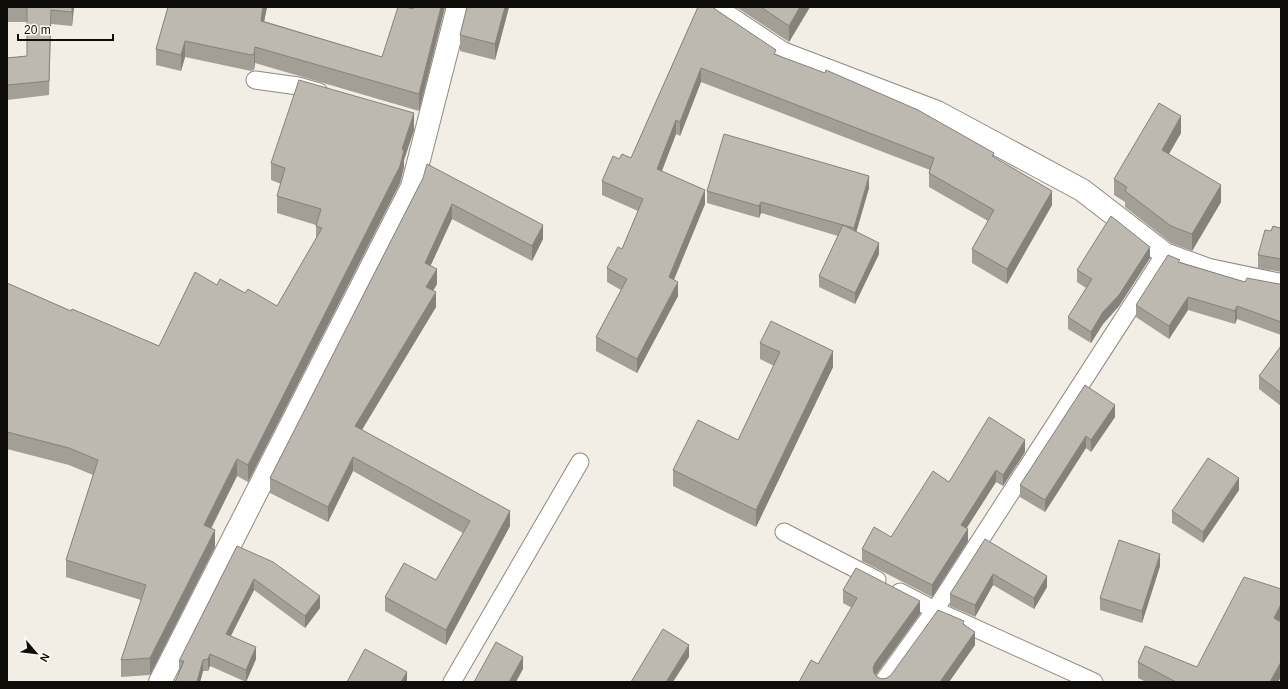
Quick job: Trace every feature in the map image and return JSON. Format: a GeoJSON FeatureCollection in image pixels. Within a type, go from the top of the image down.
{"type":"FeatureCollection","features":[{"type":"Feature","properties":{"kind":"street"},"geometry":{"type":"LineString","coordinates":[[160,682],[412,187],[420,121],[458,7]]}},
{"type":"Feature","properties":{"kind":"street"},"geometry":{"type":"LineString","coordinates":[[713,7],[782,53],[937,112],[1082,190],[1165,254],[1209,270],[1281,285]]}},
{"type":"Feature","properties":{"kind":"lane"},"geometry":{"type":"LineString","coordinates":[[255,80],[298,86],[336,97]]}},
{"type":"Feature","properties":{"kind":"lane"},"geometry":{"type":"LineString","coordinates":[[883,682],[935,610],[1165,254]]}},
{"type":"Feature","properties":{"kind":"lane"},"geometry":{"type":"LineString","coordinates":[[452,682],[580,462]]}},
{"type":"Feature","properties":{"kind":"lane"},"geometry":{"type":"LineString","coordinates":[[784,532],[935,610],[1094,682]]}},
{"type":"Feature","properties":{"kind":"building"},"geometry":{"type":"Polygon","coordinates":[[[27,7],[72,7],[72,12],[51,10],[49,81],[7,85],[7,58],[27,56],[27,7]]]}},
{"type":"Feature","properties":{"kind":"building"},"geometry":{"type":"Polygon","coordinates":[[[168,7],[263,7],[261,21],[382,57],[398,7],[413,9],[414,7],[441,7],[419,94],[255,47],[254,54],[251,55],[185,41],[181,55],[156,49],[168,7]]]}},
{"type":"Feature","properties":{"kind":"building"},"geometry":{"type":"Polygon","coordinates":[[[467,7],[505,7],[495,44],[460,35],[467,7]]]}},
{"type":"Feature","properties":{"kind":"building"},"geometry":{"type":"Polygon","coordinates":[[[698,7],[712,7],[776,50],[774,54],[825,73],[826,70],[918,110],[994,153],[992,156],[1052,191],[1007,269],[972,249],[994,210],[929,173],[934,158],[701,68],[680,122],[676,120],[657,169],[705,190],[669,277],[678,282],[637,359],[596,337],[627,279],[607,268],[618,247],[622,249],[643,199],[602,181],[613,156],[619,159],[622,154],[631,158],[698,7]]]}},
{"type":"Feature","properties":{"kind":"building"},"geometry":{"type":"Polygon","coordinates":[[[761,7],[800,7],[789,26],[761,7]]]}},
{"type":"Feature","properties":{"kind":"building"},"geometry":{"type":"Polygon","coordinates":[[[299,80],[414,113],[402,149],[404,150],[400,166],[248,465],[237,459],[204,525],[215,530],[150,658],[121,660],[146,585],[66,560],[98,460],[69,448],[7,432],[7,283],[71,311],[72,309],[159,346],[195,272],[217,285],[220,279],[245,293],[248,289],[277,306],[322,228],[316,226],[321,209],[277,196],[285,168],[271,163],[299,80]]]}},
{"type":"Feature","properties":{"kind":"building"},"geometry":{"type":"Polygon","coordinates":[[[1159,103],[1181,116],[1162,150],[1221,185],[1192,234],[1171,226],[1125,191],[1127,187],[1114,179],[1159,103]]]}},
{"type":"Feature","properties":{"kind":"building"},"geometry":{"type":"Polygon","coordinates":[[[724,134],[869,176],[854,228],[761,202],[759,206],[707,191],[724,134]]]}},
{"type":"Feature","properties":{"kind":"building"},"geometry":{"type":"Polygon","coordinates":[[[427,164],[543,225],[532,246],[452,204],[425,263],[437,269],[426,287],[436,292],[355,426],[510,511],[446,630],[385,597],[404,563],[436,580],[470,521],[353,457],[328,507],[270,478],[423,178],[427,164]]]}},
{"type":"Feature","properties":{"kind":"building"},"geometry":{"type":"Polygon","coordinates":[[[1111,216],[1150,247],[1119,295],[1103,312],[1091,332],[1068,317],[1092,279],[1077,270],[1111,216]]]}},
{"type":"Feature","properties":{"kind":"building"},"geometry":{"type":"Polygon","coordinates":[[[843,225],[879,243],[855,293],[819,276],[843,225]]]}},
{"type":"Feature","properties":{"kind":"building"},"geometry":{"type":"Polygon","coordinates":[[[1273,226],[1280,228],[1281,226],[1281,259],[1258,255],[1265,230],[1271,231],[1273,226]]]}},
{"type":"Feature","properties":{"kind":"building"},"geometry":{"type":"Polygon","coordinates":[[[1168,255],[1180,260],[1178,262],[1245,282],[1247,278],[1281,284],[1281,322],[1237,306],[1235,311],[1188,297],[1169,326],[1136,305],[1168,255]]]}},
{"type":"Feature","properties":{"kind":"building"},"geometry":{"type":"Polygon","coordinates":[[[771,321],[833,351],[756,510],[673,470],[698,420],[738,440],[780,352],[760,343],[771,321]]]}},
{"type":"Feature","properties":{"kind":"building"},"geometry":{"type":"Polygon","coordinates":[[[1281,346],[1281,393],[1259,376],[1281,346]]]}},
{"type":"Feature","properties":{"kind":"building"},"geometry":{"type":"Polygon","coordinates":[[[1085,385],[1115,405],[1091,440],[1086,436],[1045,500],[1020,485],[1085,385]]]}},
{"type":"Feature","properties":{"kind":"building"},"geometry":{"type":"Polygon","coordinates":[[[989,417],[1025,440],[1003,475],[996,470],[961,525],[968,529],[932,585],[862,549],[874,527],[891,537],[933,471],[949,482],[989,417]]]}},
{"type":"Feature","properties":{"kind":"building"},"geometry":{"type":"Polygon","coordinates":[[[1208,458],[1239,478],[1203,532],[1172,511],[1208,458]]]}},
{"type":"Feature","properties":{"kind":"building"},"geometry":{"type":"Polygon","coordinates":[[[985,539],[1047,576],[1034,598],[993,574],[975,605],[950,594],[985,539]]]}},
{"type":"Feature","properties":{"kind":"building"},"geometry":{"type":"Polygon","coordinates":[[[1119,540],[1160,554],[1142,611],[1100,598],[1119,540]]]}},
{"type":"Feature","properties":{"kind":"building"},"geometry":{"type":"Polygon","coordinates":[[[237,546],[273,562],[320,596],[305,616],[254,579],[226,634],[256,647],[246,670],[210,654],[208,659],[203,660],[197,682],[175,682],[184,661],[179,661],[237,546]]]}},
{"type":"Feature","properties":{"kind":"building"},"geometry":{"type":"Polygon","coordinates":[[[856,568],[920,601],[875,663],[873,668],[877,677],[882,679],[891,675],[938,610],[964,621],[963,624],[975,632],[940,682],[799,682],[811,660],[818,664],[857,598],[843,590],[856,568]]]}},
{"type":"Feature","properties":{"kind":"building"},"geometry":{"type":"Polygon","coordinates":[[[1244,577],[1281,589],[1281,604],[1274,618],[1281,622],[1281,662],[1270,682],[1176,682],[1138,662],[1145,646],[1197,667],[1244,577]]]}},
{"type":"Feature","properties":{"kind":"building"},"geometry":{"type":"Polygon","coordinates":[[[663,629],[689,645],[666,682],[631,682],[663,629]]]}},
{"type":"Feature","properties":{"kind":"building"},"geometry":{"type":"Polygon","coordinates":[[[496,642],[523,657],[509,682],[474,682],[496,642]]]}},
{"type":"Feature","properties":{"kind":"building"},"geometry":{"type":"Polygon","coordinates":[[[365,649],[407,672],[401,682],[347,682],[365,649]]]}}]}
